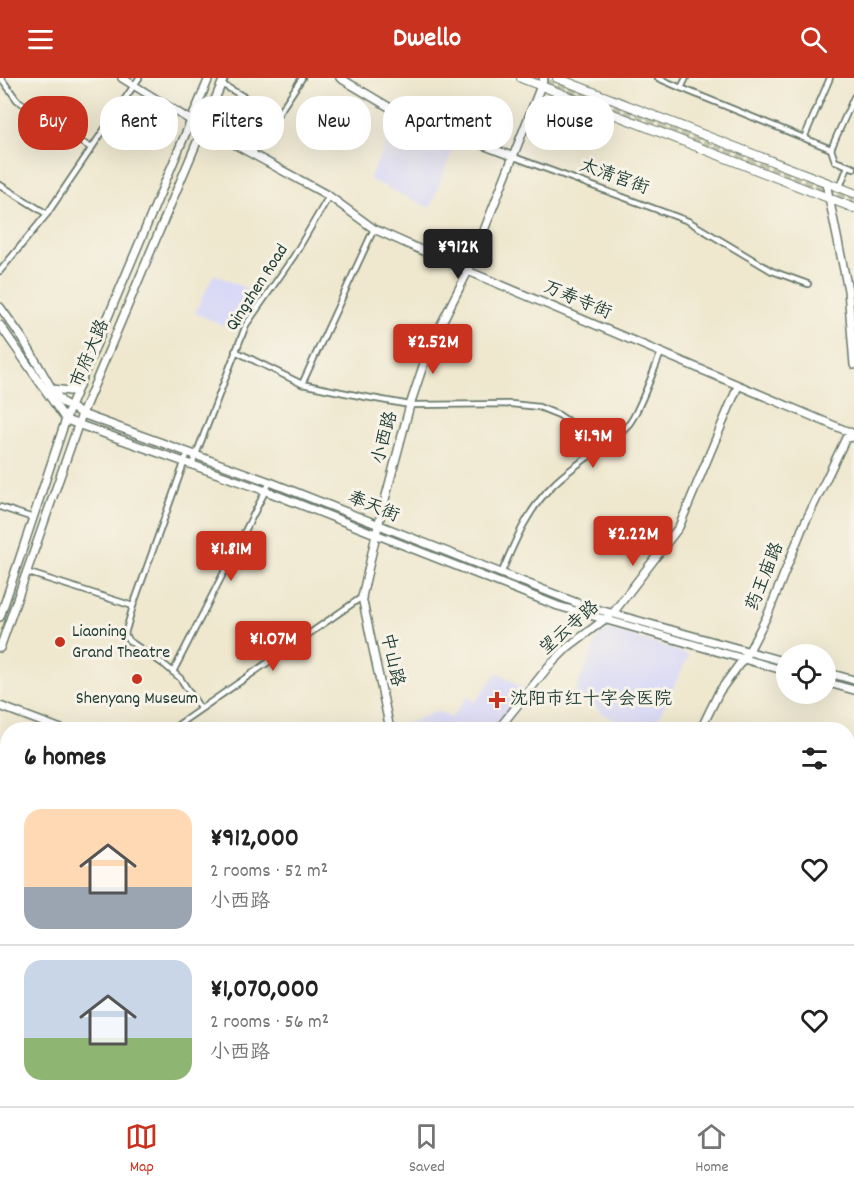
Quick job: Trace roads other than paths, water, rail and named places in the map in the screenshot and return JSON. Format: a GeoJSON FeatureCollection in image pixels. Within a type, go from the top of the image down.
{"type":"FeatureCollection","features":[{"type":"Feature","properties":{"kind":"main road","name":"万寿寺街"},"geometry":{"type":"LineString","coordinates":[[123,78],[190,120]]}},
{"type":"Feature","properties":{"kind":"main road","name":"市府大路"},"geometry":{"type":"LineString","coordinates":[[201,96],[209,78]]}},
{"type":"Feature","properties":{"kind":"main road","name":"太清宫街"},"geometry":{"type":"LineString","coordinates":[[340,78],[399,113],[514,157]]}},
{"type":"Feature","properties":{"kind":"main road"},"geometry":{"type":"LineString","coordinates":[[521,78],[542,82],[854,208]]}},
{"type":"Feature","properties":{"kind":"main road"},"geometry":{"type":"LineString","coordinates":[[557,78],[854,193]]}},
{"type":"Feature","properties":{"kind":"main road","name":"市府大路"},"geometry":{"type":"LineString","coordinates":[[218,96],[225,82]]}},
{"type":"Feature","properties":{"kind":"main road","name":"小西路"},"geometry":{"type":"LineString","coordinates":[[362,597],[410,405],[429,348],[468,271],[542,82]]}},
{"type":"Feature","properties":{"kind":"main road","name":"市府大路"},"geometry":{"type":"LineString","coordinates":[[0,617],[70,407],[159,199],[190,120]]}},
{"type":"Feature","properties":{"kind":"main road","name":"市府大路"},"geometry":{"type":"LineString","coordinates":[[0,648],[82,414],[192,150]]}},
{"type":"Feature","properties":{"kind":"main road","name":"万寿寺街"},"geometry":{"type":"LineString","coordinates":[[245,150],[329,196],[374,229],[854,436]]}},
{"type":"Feature","properties":{"kind":"main road"},"geometry":{"type":"LineString","coordinates":[[826,183],[851,291],[854,365]]}},
{"type":"Feature","properties":{"kind":"main road","name":"奉天街"},"geometry":{"type":"LineString","coordinates":[[0,307],[23,339],[52,389],[62,402],[82,414],[270,482],[582,605],[776,659]]}},
{"type":"Feature","properties":{"kind":"main road"},"geometry":{"type":"LineString","coordinates":[[0,325],[66,420]]}},
{"type":"Feature","properties":{"kind":"main road"},"geometry":{"type":"LineString","coordinates":[[52,389],[70,391],[82,380]]}},
{"type":"Feature","properties":{"kind":"main road","name":"望云寺路"},"geometry":{"type":"LineString","coordinates":[[504,722],[561,654],[613,613],[679,527],[738,386]]}},
{"type":"Feature","properties":{"kind":"main road","name":"奉天街"},"geometry":{"type":"LineString","coordinates":[[66,420],[266,491],[558,606],[776,668]]}},
{"type":"Feature","properties":{"kind":"main road","name":"药王庙路"},"geometry":{"type":"LineString","coordinates":[[704,722],[719,692],[749,651],[768,614],[802,529],[836,458],[846,438],[854,436]]}},
{"type":"Feature","properties":{"kind":"main road","name":"中山路"},"geometry":{"type":"LineString","coordinates":[[362,597],[389,722]]}},
{"type":"Feature","properties":{"kind":"main road"},"geometry":{"type":"LineString","coordinates":[[836,675],[854,680]]}},
{"type":"Feature","properties":{"kind":"main road"},"geometry":{"type":"LineString","coordinates":[[836,685],[854,690]]}},
{"type":"Feature","properties":{"kind":"main road"},"geometry":{"type":"LineString","coordinates":[[0,706],[42,722]]}},
{"type":"Feature","properties":{"kind":"street"},"geometry":{"type":"LineString","coordinates":[[1,78],[17,100],[91,148]]}},
{"type":"Feature","properties":{"kind":"street"},"geometry":{"type":"LineString","coordinates":[[0,270],[47,214],[139,78]]}},
{"type":"Feature","properties":{"kind":"street"},"geometry":{"type":"LineString","coordinates":[[284,104],[302,78]]}},
{"type":"Feature","properties":{"kind":"street"},"geometry":{"type":"LineString","coordinates":[[658,78],[831,149]]}},
{"type":"Feature","properties":{"kind":"street"},"geometry":{"type":"LineString","coordinates":[[681,88],[686,78]]}},
{"type":"Feature","properties":{"kind":"street"},"geometry":{"type":"LineString","coordinates":[[804,138],[830,78]]}},
{"type":"Feature","properties":{"kind":"street"},"geometry":{"type":"LineString","coordinates":[[225,82],[247,96]]}},
{"type":"Feature","properties":{"kind":"street"},"geometry":{"type":"LineString","coordinates":[[854,97],[831,149],[835,161],[854,168]]}},
{"type":"Feature","properties":{"kind":"street"},"geometry":{"type":"LineString","coordinates":[[252,154],[254,150]]}},
{"type":"Feature","properties":{"kind":"street","name":"太清宫街"},"geometry":{"type":"LineString","coordinates":[[514,157],[688,221],[772,271],[808,284]]}},
{"type":"Feature","properties":{"kind":"street"},"geometry":{"type":"LineString","coordinates":[[840,187],[848,166]]}},
{"type":"Feature","properties":{"kind":"street"},"geometry":{"type":"LineString","coordinates":[[0,185],[47,214]]}},
{"type":"Feature","properties":{"kind":"street","name":"Qingzhen Road"},"geometry":{"type":"LineString","coordinates":[[173,672],[128,640],[125,634],[133,606],[192,454],[246,325],[294,256],[329,196]]}},
{"type":"Feature","properties":{"kind":"street"},"geometry":{"type":"LineString","coordinates":[[302,384],[374,229]]}},
{"type":"Feature","properties":{"kind":"street"},"geometry":{"type":"LineString","coordinates":[[235,351],[302,384],[410,405],[511,404],[539,407],[559,415],[601,448]]}},
{"type":"Feature","properties":{"kind":"street"},"geometry":{"type":"LineString","coordinates":[[501,574],[520,528],[554,483],[631,422],[661,353]]}},
{"type":"Feature","properties":{"kind":"street"},"geometry":{"type":"LineString","coordinates":[[200,708],[180,678],[173,672],[270,482]]}},
{"type":"Feature","properties":{"kind":"street"},"geometry":{"type":"LineString","coordinates":[[0,507],[33,518]]}},
{"type":"Feature","properties":{"kind":"street"},"geometry":{"type":"LineString","coordinates":[[26,572],[133,606]]}},
{"type":"Feature","properties":{"kind":"street"},"geometry":{"type":"LineString","coordinates":[[181,722],[362,597]]}},
{"type":"Feature","properties":{"kind":"tunnel"},"geometry":{"type":"LineString","coordinates":[[535,78],[854,202]]}},
{"type":"Feature","properties":{"kind":"place","name":"Liaoning Grand Theatre"},"geometry":{"type":"Point","coordinates":[60,642]}},
{"type":"Feature","properties":{"kind":"place","name":"Shenyang Museum"},"geometry":{"type":"Point","coordinates":[137,679]}},
{"type":"Feature","properties":{"kind":"place","name":"沈阳市红十字会医院"},"geometry":{"type":"Point","coordinates":[497,700]}}]}
